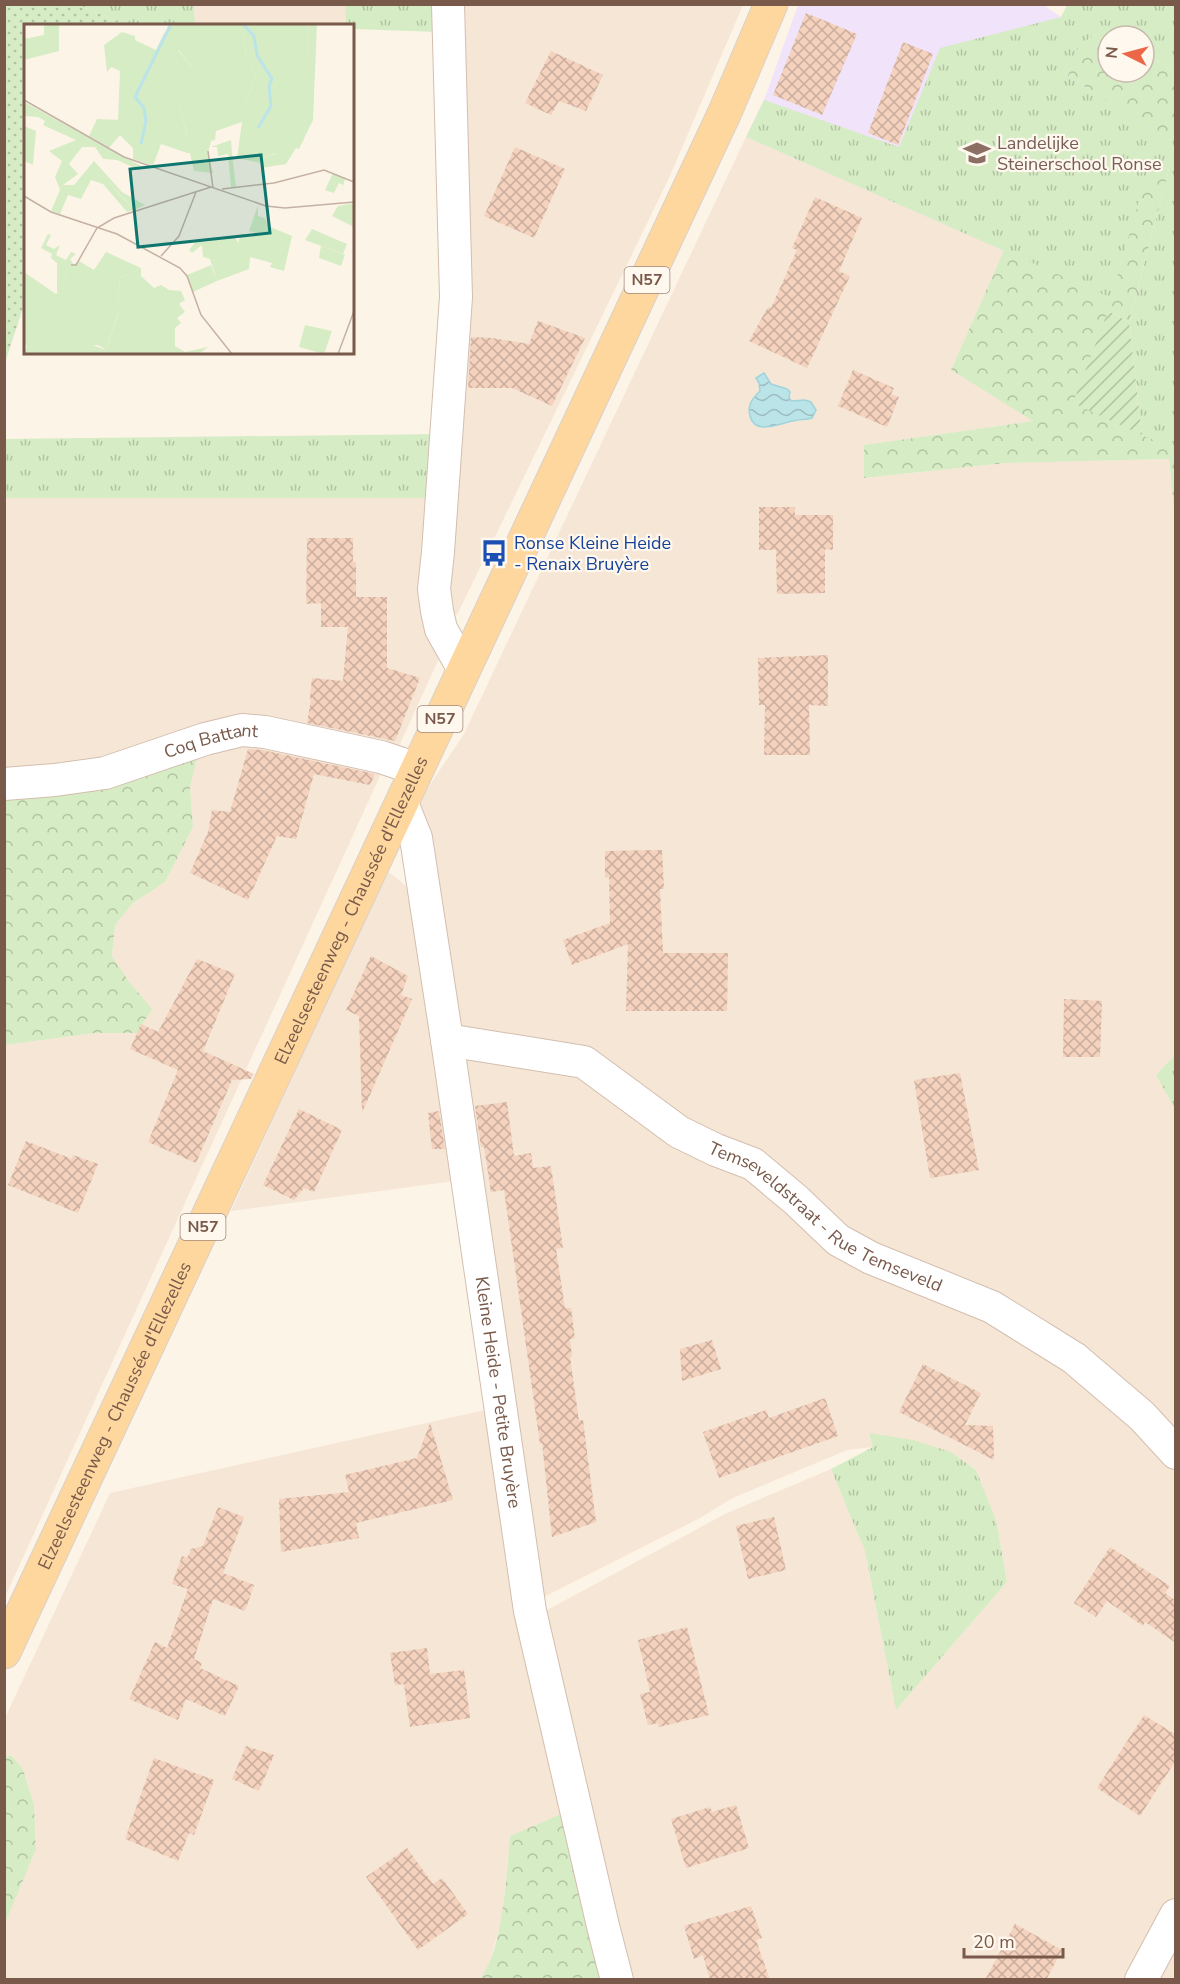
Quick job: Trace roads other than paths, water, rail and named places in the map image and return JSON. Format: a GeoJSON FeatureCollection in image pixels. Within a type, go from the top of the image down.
{"type":"FeatureCollection","features":[{"type":"Feature","properties":{"kind":"main road","name":"Elzeelsesteenweg - Chaussée d'Ellezelles"},"geometry":{"type":"LineString","coordinates":[[4,1652],[725,112],[771,4]]}},
{"type":"Feature","properties":{"kind":"street"},"geometry":{"type":"LineString","coordinates":[[448,4],[456,297],[434,589],[441,629],[464,670]]}},
{"type":"Feature","properties":{"kind":"street","name":"Coq Battant"},"geometry":{"type":"LineString","coordinates":[[4,784],[105,773],[242,729],[381,757],[417,769]]}},
{"type":"Feature","properties":{"kind":"street","name":"Kleine Heide - Petite Bruyère"},"geometry":{"type":"LineString","coordinates":[[402,803],[416,838],[530,1611],[617,1980]]}},
{"type":"Feature","properties":{"kind":"street","name":"Temseveldstraat - Rue Temseveld"},"geometry":{"type":"LineString","coordinates":[[447,1040],[584,1062],[679,1132],[716,1150],[753,1164],[796,1200],[838,1240],[871,1258],[992,1307],[1074,1358],[1142,1416],[1176,1453]]}},
{"type":"Feature","properties":{"kind":"street"},"geometry":{"type":"LineString","coordinates":[[1141,1980],[1176,1915]]}},
{"type":"Feature","properties":{"kind":"water"},"geometry":{"type":"Polygon","coordinates":[[[764,373],[771,384],[790,392],[791,401],[811,402],[816,410],[812,418],[768,427],[757,426],[749,412],[750,405],[760,391],[756,378],[764,373]]]}},
{"type":"Feature","properties":{"kind":"place","name":"Landelijke Steinerschool Ronse"},"geometry":{"type":"Point","coordinates":[977,153]}},
{"type":"Feature","properties":{"kind":"place","name":"Ronse Kleine Heide - Renaix Bruyère"},"geometry":{"type":"Point","coordinates":[494,553]}}]}
